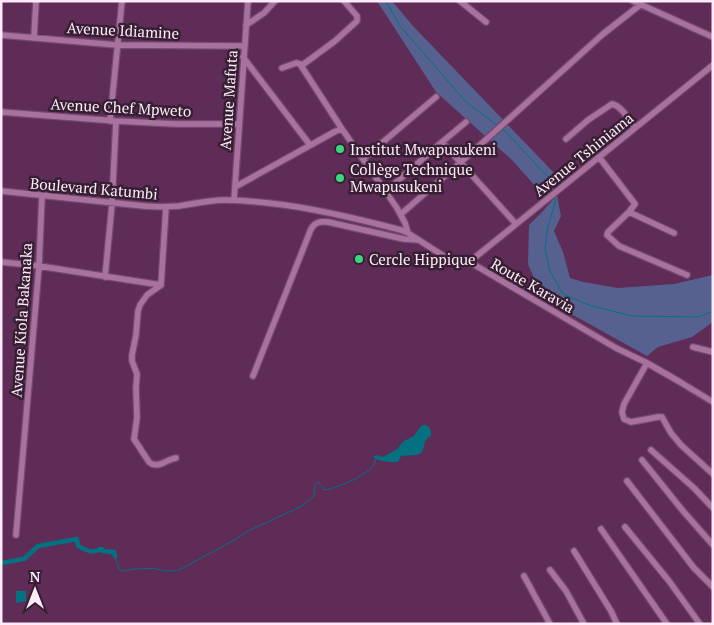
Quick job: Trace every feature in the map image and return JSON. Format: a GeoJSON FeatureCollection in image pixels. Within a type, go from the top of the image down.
{"type":"FeatureCollection","features":[{"type":"Feature","properties":{"kind":"street"},"geometry":{"type":"LineString","coordinates":[[34,37],[36,1]]}},
{"type":"Feature","properties":{"kind":"street"},"geometry":{"type":"LineString","coordinates":[[105,277],[112,204],[113,121],[117,45],[122,1]]}},
{"type":"Feature","properties":{"kind":"street","name":"Avenue Mafuta"},"geometry":{"type":"LineString","coordinates":[[234,200],[248,1]]}},
{"type":"Feature","properties":{"kind":"street"},"geometry":{"type":"LineString","coordinates":[[246,25],[264,13],[275,1]]}},
{"type":"Feature","properties":{"kind":"street"},"geometry":{"type":"LineString","coordinates":[[301,66],[357,21],[357,16],[344,1]]}},
{"type":"Feature","properties":{"kind":"street"},"geometry":{"type":"LineString","coordinates":[[460,1],[486,22]]}},
{"type":"Feature","properties":{"kind":"street"},"geometry":{"type":"LineString","coordinates":[[633,1],[713,37]]}},
{"type":"Feature","properties":{"kind":"street"},"geometry":{"type":"LineString","coordinates":[[401,214],[603,34],[640,5]]}},
{"type":"Feature","properties":{"kind":"street","name":"Avenue Idiamine"},"geometry":{"type":"LineString","coordinates":[[1,35],[117,45],[244,46]]}},
{"type":"Feature","properties":{"kind":"street"},"geometry":{"type":"LineString","coordinates":[[243,57],[310,145]]}},
{"type":"Feature","properties":{"kind":"street"},"geometry":{"type":"LineString","coordinates":[[282,68],[296,63],[301,66],[362,159],[401,214],[408,233]]}},
{"type":"Feature","properties":{"kind":"street","name":"Avenue Tshiniama"},"geometry":{"type":"LineString","coordinates":[[468,263],[713,65]]}},
{"type":"Feature","properties":{"kind":"street"},"geometry":{"type":"LineString","coordinates":[[362,159],[436,97]]}},
{"type":"Feature","properties":{"kind":"street"},"geometry":{"type":"LineString","coordinates":[[566,139],[588,120],[612,104],[616,104],[619,107],[635,128]]}},
{"type":"Feature","properties":{"kind":"street","name":"Avenue Chef Mpweto"},"geometry":{"type":"LineString","coordinates":[[1,112],[113,121],[239,124]]}},
{"type":"Feature","properties":{"kind":"street"},"geometry":{"type":"LineString","coordinates":[[386,192],[466,122]]}},
{"type":"Feature","properties":{"kind":"street"},"geometry":{"type":"LineString","coordinates":[[235,187],[336,130],[342,129]]}},
{"type":"Feature","properties":{"kind":"street"},"geometry":{"type":"LineString","coordinates":[[442,142],[516,224]]}},
{"type":"Feature","properties":{"kind":"street"},"geometry":{"type":"LineString","coordinates":[[599,157],[634,204],[629,212],[608,232],[608,236],[620,246],[687,275]]}},
{"type":"Feature","properties":{"kind":"street","name":"Boulevard Katumbi"},"geometry":{"type":"LineString","coordinates":[[1,191],[112,204],[166,207],[185,205]]}},
{"type":"Feature","properties":{"kind":"street","name":"Avenue Kiola Bakanaka"},"geometry":{"type":"LineString","coordinates":[[16,535],[39,266],[42,196]]}},
{"type":"Feature","properties":{"kind":"street","name":"Route Karavia"},"geometry":{"type":"LineString","coordinates":[[185,205],[214,200],[234,200],[311,208],[408,233],[456,264],[472,263],[616,348],[647,363],[713,402]]}},
{"type":"Feature","properties":{"kind":"street"},"geometry":{"type":"LineString","coordinates":[[161,285],[166,207]]}},
{"type":"Feature","properties":{"kind":"street"},"geometry":{"type":"LineString","coordinates":[[629,212],[674,232]]}},
{"type":"Feature","properties":{"kind":"street"},"geometry":{"type":"LineString","coordinates":[[252,376],[315,224],[328,222],[404,240],[418,240]]}},
{"type":"Feature","properties":{"kind":"street"},"geometry":{"type":"LineString","coordinates":[[475,257],[477,266]]}},
{"type":"Feature","properties":{"kind":"street"},"geometry":{"type":"LineString","coordinates":[[1,262],[161,285]]}},
{"type":"Feature","properties":{"kind":"street"},"geometry":{"type":"LineString","coordinates":[[161,285],[149,292],[141,302],[138,311],[132,358],[137,374],[134,438],[151,464],[160,465],[176,458]]}},
{"type":"Feature","properties":{"kind":"street"},"geometry":{"type":"LineString","coordinates":[[693,347],[713,352]]}},
{"type":"Feature","properties":{"kind":"street"},"geometry":{"type":"LineString","coordinates":[[647,363],[624,404],[622,412],[624,420],[631,422],[662,417],[671,433],[681,445],[713,474]]}},
{"type":"Feature","properties":{"kind":"street"},"geometry":{"type":"LineString","coordinates":[[651,450],[694,488],[713,508]]}},
{"type":"Feature","properties":{"kind":"street"},"geometry":{"type":"LineString","coordinates":[[642,460],[713,545]]}},
{"type":"Feature","properties":{"kind":"street"},"geometry":{"type":"LineString","coordinates":[[627,481],[694,568],[713,587]]}},
{"type":"Feature","properties":{"kind":"street"},"geometry":{"type":"LineString","coordinates":[[625,526],[700,624]]}},
{"type":"Feature","properties":{"kind":"street"},"geometry":{"type":"LineString","coordinates":[[601,529],[667,624]]}},
{"type":"Feature","properties":{"kind":"street"},"geometry":{"type":"LineString","coordinates":[[574,551],[617,624]]}},
{"type":"Feature","properties":{"kind":"street"},"geometry":{"type":"LineString","coordinates":[[550,570],[566,591],[584,624]]}},
{"type":"Feature","properties":{"kind":"street"},"geometry":{"type":"LineString","coordinates":[[524,576],[550,624]]}},
{"type":"Feature","properties":{"kind":"shaded area"},"geometry":{"type":"Polygon","coordinates":[[[377,1],[392,1],[413,26],[557,176],[544,196],[512,160],[436,92],[377,1]]]}},
{"type":"Feature","properties":{"kind":"shaded area"},"geometry":{"type":"Polygon","coordinates":[[[557,195],[561,216],[554,231],[563,252],[570,278],[618,288],[674,284],[713,275],[713,322],[692,337],[658,347],[647,356],[555,305],[541,295],[528,264],[529,225],[557,195]]]}},
{"type":"Feature","properties":{"kind":"shaded area"},"geometry":{"type":"Polygon","coordinates":[[[425,425],[430,428],[431,435],[425,441],[421,453],[401,456],[398,462],[379,460],[373,457],[376,455],[383,457],[397,449],[404,441],[414,436],[421,426],[425,425]]]}},
{"type":"Feature","properties":{"kind":"shaded area"},"geometry":{"type":"Polygon","coordinates":[[[16,591],[26,591],[26,601],[16,603],[16,591]]]}},
{"type":"Feature","properties":{"kind":"waterway"},"geometry":{"type":"LineString","coordinates":[[386,1],[400,26],[466,102],[498,126]]}},
{"type":"Feature","properties":{"kind":"waterway"},"geometry":{"type":"LineString","coordinates":[[502,128],[549,178],[553,192]]}},
{"type":"Feature","properties":{"kind":"waterway"},"geometry":{"type":"LineString","coordinates":[[554,196],[556,200],[548,226],[545,249],[550,271],[563,294],[589,305],[632,316],[699,317],[713,311]]}},
{"type":"Feature","properties":{"kind":"waterway"},"geometry":{"type":"LineString","coordinates":[[115,556],[119,569],[123,571],[132,569],[166,571],[181,569],[248,531],[302,506],[314,496],[315,485],[318,482],[325,490],[337,487],[369,470],[376,459]]}},
{"type":"Feature","properties":{"kind":"waterway"},"geometry":{"type":"LineString","coordinates":[[1,563],[24,559],[38,546],[77,539],[78,546],[86,550],[102,549],[102,551],[114,552],[115,556]]}},
{"type":"Feature","properties":{"kind":"place","name":"Institut Mwapusukeni"},"geometry":{"type":"Point","coordinates":[340,149]}},
{"type":"Feature","properties":{"kind":"place","name":"Collège Technique Mwapusukeni"},"geometry":{"type":"Point","coordinates":[340,178]}},
{"type":"Feature","properties":{"kind":"place","name":"Cercle Hippique"},"geometry":{"type":"Point","coordinates":[359,259]}}]}
